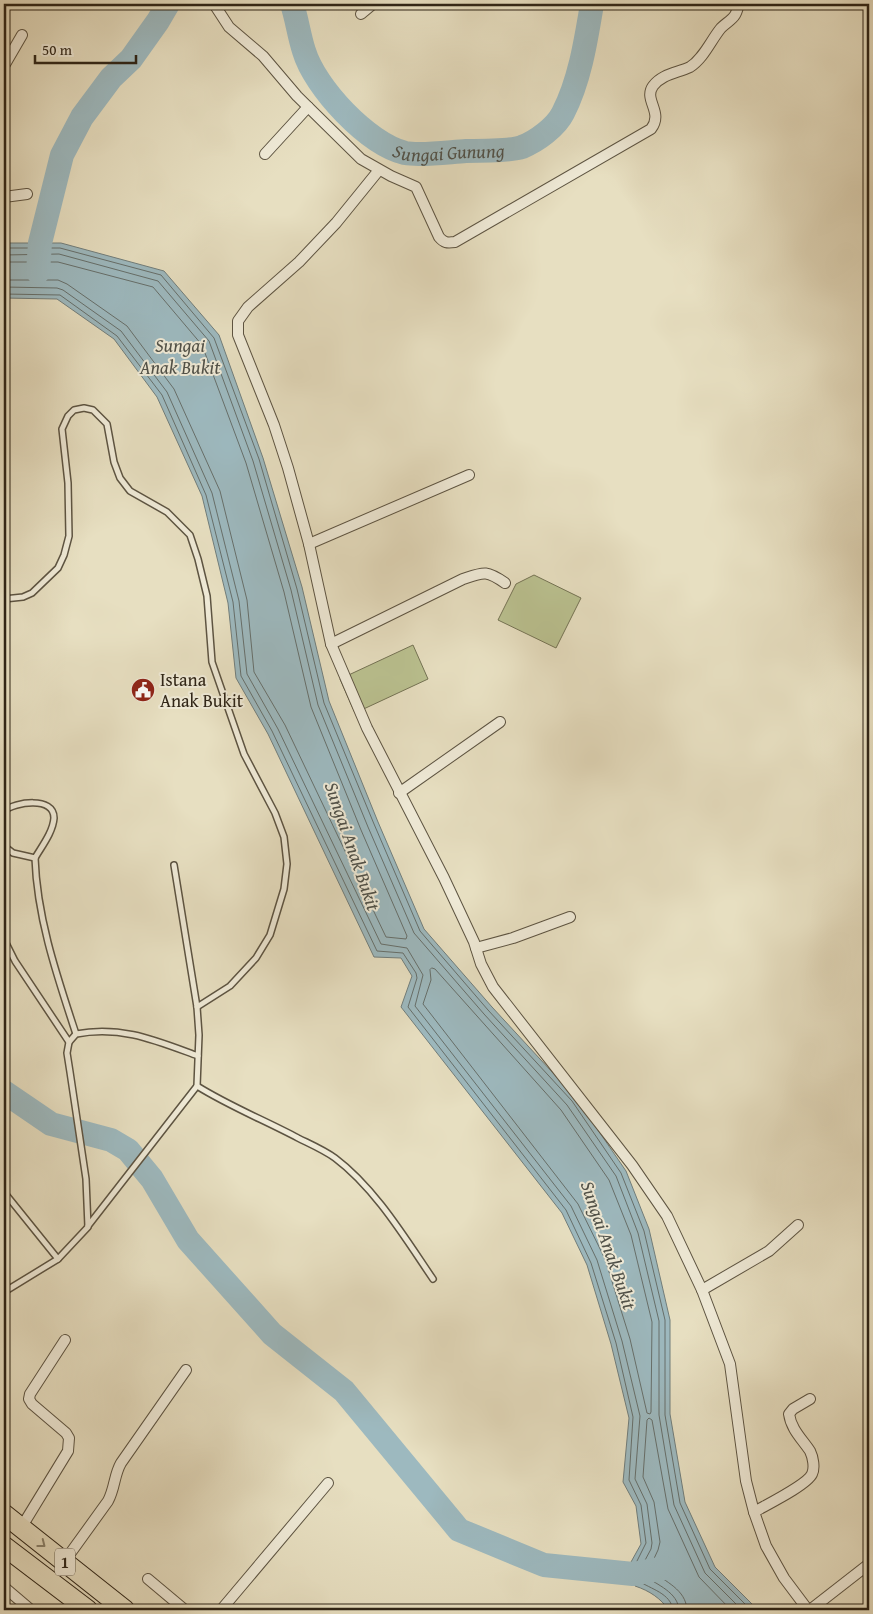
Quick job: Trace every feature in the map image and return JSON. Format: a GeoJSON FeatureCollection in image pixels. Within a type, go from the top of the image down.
{"type":"FeatureCollection","features":[{"type":"Feature","properties":{"kind":"highway","name":"1"},"geometry":{"type":"LineString","coordinates":[[4,1514],[125,1610]]}},
{"type":"Feature","properties":{"kind":"highway","name":"1"},"geometry":{"type":"LineString","coordinates":[[4,1546],[82,1608]]}},
{"type":"Feature","properties":{"kind":"street"},"geometry":{"type":"LineString","coordinates":[[214,4],[229,27],[263,56],[308,107],[361,159],[379,170],[416,187],[439,237],[443,242],[448,243],[455,242],[650,130],[656,122],[656,114],[650,94],[653,86],[670,73],[690,66],[698,60],[721,29],[736,14],[739,4]]}},
{"type":"Feature","properties":{"kind":"street"},"geometry":{"type":"LineString","coordinates":[[361,14],[373,4]]}},
{"type":"Feature","properties":{"kind":"street"},"geometry":{"type":"LineString","coordinates":[[4,66],[22,35]]}},
{"type":"Feature","properties":{"kind":"street"},"geometry":{"type":"LineString","coordinates":[[264,154],[308,107]]}},
{"type":"Feature","properties":{"kind":"street"},"geometry":{"type":"LineString","coordinates":[[379,170],[336,223],[298,262],[248,307],[238,321],[238,335],[274,425],[308,544],[330,644],[367,728],[444,878],[476,948],[481,964],[493,987],[614,1142],[667,1216],[702,1290],[730,1364],[746,1481],[754,1512],[770,1554],[784,1578],[809,1610],[869,1564]]}},
{"type":"Feature","properties":{"kind":"street"},"geometry":{"type":"LineString","coordinates":[[4,197],[27,194]]}},
{"type":"Feature","properties":{"kind":"street"},"geometry":{"type":"LineString","coordinates":[[308,544],[469,475]]}},
{"type":"Feature","properties":{"kind":"street"},"geometry":{"type":"LineString","coordinates":[[330,644],[463,579],[483,572],[505,583]]}},
{"type":"Feature","properties":{"kind":"street"},"geometry":{"type":"LineString","coordinates":[[399,793],[500,722]]}},
{"type":"Feature","properties":{"kind":"street"},"geometry":{"type":"LineString","coordinates":[[476,948],[513,938],[570,917]]}},
{"type":"Feature","properties":{"kind":"street"},"geometry":{"type":"LineString","coordinates":[[702,1290],[769,1251],[798,1225]]}},
{"type":"Feature","properties":{"kind":"street"},"geometry":{"type":"LineString","coordinates":[[21,1528],[68,1451],[69,1445],[66,1433],[32,1404],[30,1399],[30,1394],[65,1340]]}},
{"type":"Feature","properties":{"kind":"street"},"geometry":{"type":"LineString","coordinates":[[64,1562],[108,1500],[113,1491],[116,1472],[121,1462],[186,1370]]}},
{"type":"Feature","properties":{"kind":"street"},"geometry":{"type":"LineString","coordinates":[[754,1512],[803,1483],[812,1475],[814,1467],[811,1453],[798,1437],[790,1421],[789,1414],[810,1399]]}},
{"type":"Feature","properties":{"kind":"street"},"geometry":{"type":"LineString","coordinates":[[221,1610],[328,1483]]}},
{"type":"Feature","properties":{"kind":"street"},"geometry":{"type":"LineString","coordinates":[[148,1579],[185,1610]]}},
{"type":"Feature","properties":{"kind":"street"},"geometry":{"type":"LineString","coordinates":[[4,1587],[31,1610]]}},
{"type":"Feature","properties":{"kind":"lane"},"geometry":{"type":"LineString","coordinates":[[4,599],[24,597],[32,593],[58,568],[69,536],[68,483],[62,429],[68,416],[74,410],[84,408],[94,410],[107,424],[114,462],[120,478],[130,491],[167,512],[190,535],[207,596],[212,662],[244,754],[275,813],[284,837],[287,864],[284,888],[270,936],[256,958],[230,986],[198,1007]]}},
{"type":"Feature","properties":{"kind":"lane"},"geometry":{"type":"LineString","coordinates":[[4,811],[8,807],[21,803],[35,803],[52,810],[54,816],[53,824],[35,858],[36,877],[48,948],[76,1034]]}},
{"type":"Feature","properties":{"kind":"lane"},"geometry":{"type":"LineString","coordinates":[[4,846],[13,853],[35,858]]}},
{"type":"Feature","properties":{"kind":"lane"},"geometry":{"type":"LineString","coordinates":[[4,1292],[58,1259],[88,1227],[196,1086],[199,1035],[198,1007],[174,866]]}},
{"type":"Feature","properties":{"kind":"lane"},"geometry":{"type":"LineString","coordinates":[[4,938],[15,961],[69,1042]]}},
{"type":"Feature","properties":{"kind":"lane"},"geometry":{"type":"LineString","coordinates":[[88,1227],[86,1179],[67,1053],[69,1042],[76,1034],[89,1031],[112,1030],[142,1035],[198,1056]]}},
{"type":"Feature","properties":{"kind":"lane"},"geometry":{"type":"LineString","coordinates":[[196,1086],[223,1102],[264,1120],[334,1157],[366,1188],[396,1225],[433,1279]]}},
{"type":"Feature","properties":{"kind":"lane"},"geometry":{"type":"LineString","coordinates":[[4,1192],[58,1259]]}},
{"type":"Feature","properties":{"kind":"green space"},"geometry":{"type":"Polygon","coordinates":[[[534,575],[581,598],[556,648],[498,620],[516,584],[534,575]]]}},
{"type":"Feature","properties":{"kind":"green space"},"geometry":{"type":"Polygon","coordinates":[[[413,645],[428,679],[355,713],[340,679],[413,645]]]}},
{"type":"Feature","properties":{"kind":"water","name":"Sungai Anak Bukit"},"geometry":{"type":"Polygon","coordinates":[[[4,243],[61,243],[164,271],[219,335],[263,458],[302,587],[329,701],[424,929],[492,1007],[576,1098],[626,1171],[649,1229],[670,1320],[670,1414],[685,1502],[715,1567],[758,1610],[669,1610],[654,1595],[635,1586],[631,1562],[641,1544],[636,1506],[623,1482],[629,1418],[611,1344],[587,1265],[562,1213],[401,1007],[412,976],[401,958],[374,957],[268,734],[236,678],[228,603],[202,496],[157,397],[114,339],[57,299],[4,298],[4,243]]]}},
{"type":"Feature","properties":{"kind":"waterway","name":"Sungai Gunung"},"geometry":{"type":"LineString","coordinates":[[38,272],[40,243],[62,155],[82,117],[111,78],[131,59],[168,4]]}},
{"type":"Feature","properties":{"kind":"waterway","name":"Sungai Gunung"},"geometry":{"type":"LineString","coordinates":[[292,4],[302,45],[310,66],[331,97],[360,127],[390,148],[405,153],[419,154],[517,148],[534,141],[546,133],[560,118],[574,87],[582,60],[592,4]]}},
{"type":"Feature","properties":{"kind":"waterway"},"geometry":{"type":"LineString","coordinates":[[4,1092],[51,1124],[111,1140],[128,1150],[152,1179],[188,1240],[272,1334],[344,1391],[459,1530],[544,1565],[633,1574],[664,1568]]}},
{"type":"Feature","properties":{"kind":"place","name":"Istana Anak Bukit"},"geometry":{"type":"Point","coordinates":[143,690]}}]}
